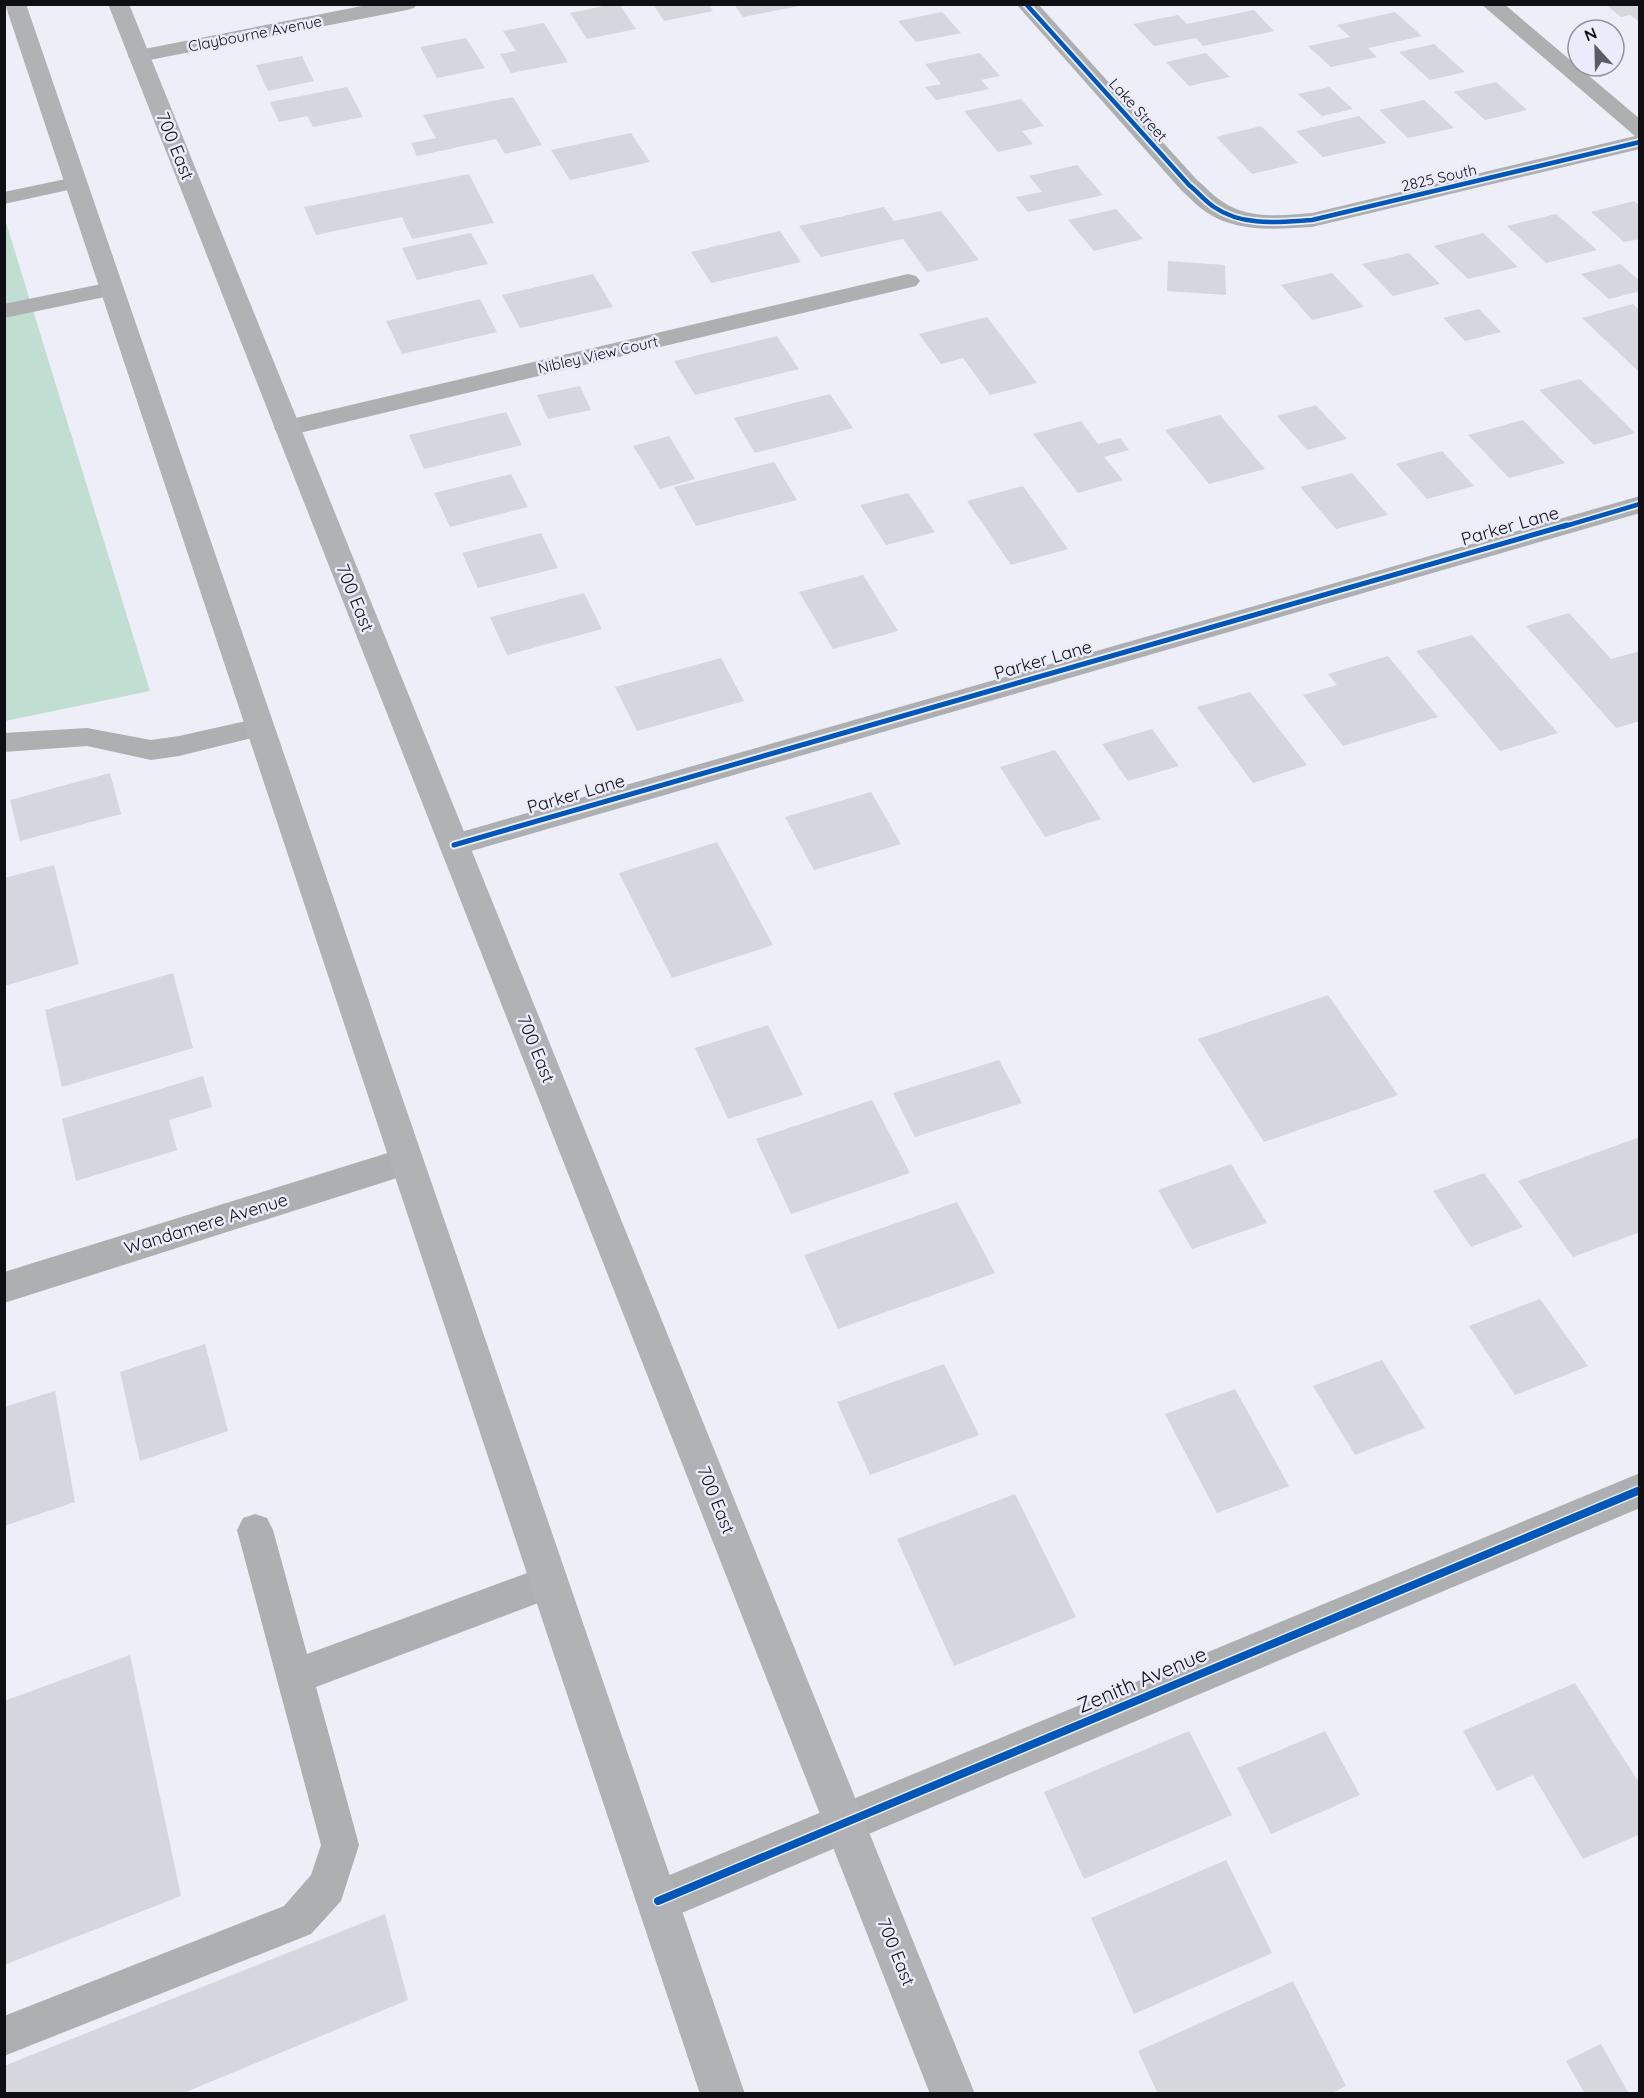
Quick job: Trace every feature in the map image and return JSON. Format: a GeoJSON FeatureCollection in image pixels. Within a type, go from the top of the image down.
{"type":"FeatureCollection","features":[{"type":"Feature","properties":{"kind":"main road"},"geometry":{"type":"LineString","coordinates":[[15,4],[723,2094]]}},
{"type":"Feature","properties":{"kind":"main road","name":"700 East"},"geometry":{"type":"LineString","coordinates":[[118,4],[953,2094]]}},
{"type":"Feature","properties":{"kind":"street","name":"Claybourne Avenue"},"geometry":{"type":"LineString","coordinates":[[139,56],[407,4]]}},
{"type":"Feature","properties":{"kind":"street","name":"Lake Street"},"geometry":{"type":"LineString","coordinates":[[1026,4],[1189,185],[1216,208],[1242,219]]}},
{"type":"Feature","properties":{"kind":"street"},"geometry":{"type":"LineString","coordinates":[[1491,4],[1640,131]]}},
{"type":"Feature","properties":{"kind":"street","name":"2825 South"},"geometry":{"type":"LineString","coordinates":[[1242,219],[1275,223],[1312,220],[1640,142]]}},
{"type":"Feature","properties":{"kind":"street","name":"Nibley View Court"},"geometry":{"type":"LineString","coordinates":[[287,428],[908,281]]}},
{"type":"Feature","properties":{"kind":"street","name":"Parker Lane"},"geometry":{"type":"LineString","coordinates":[[454,845],[1640,504]]}},
{"type":"Feature","properties":{"kind":"street","name":"Wandamere Avenue"},"geometry":{"type":"LineString","coordinates":[[4,1288],[407,1161]]}},
{"type":"Feature","properties":{"kind":"street","name":"Zenith Avenue"},"geometry":{"type":"LineString","coordinates":[[658,1901],[1640,1490]]}},
{"type":"Feature","properties":{"kind":"lane"},"geometry":{"type":"LineString","coordinates":[[4,198],[75,183]]}},
{"type":"Feature","properties":{"kind":"lane"},"geometry":{"type":"LineString","coordinates":[[4,311],[111,289]]}},
{"type":"Feature","properties":{"kind":"lane"},"geometry":{"type":"LineString","coordinates":[[4,743],[87,737],[151,750],[179,746],[259,727]]}},
{"type":"Feature","properties":{"kind":"lane"},"geometry":{"type":"LineString","coordinates":[[4,2036],[297,1920],[327,1887],[340,1845],[255,1530]]}},
{"type":"Feature","properties":{"kind":"lane"},"geometry":{"type":"LineString","coordinates":[[294,1677],[549,1582]]}},
{"type":"Feature","properties":{"kind":"green space"},"geometry":{"type":"Polygon","coordinates":[[[4,216],[150,691],[5,721],[4,721],[4,216]]]}},
{"type":"Feature","properties":{"kind":"building"},"geometry":{"type":"Polygon","coordinates":[[[619,4],[636,29],[587,39],[570,13],[619,4]]]}},
{"type":"Feature","properties":{"kind":"building"},"geometry":{"type":"Polygon","coordinates":[[[653,4],[708,4],[713,11],[664,21],[653,4]]]}},
{"type":"Feature","properties":{"kind":"building"},"geometry":{"type":"Polygon","coordinates":[[[734,4],[799,4],[799,6],[743,17],[734,4]]]}},
{"type":"Feature","properties":{"kind":"building"},"geometry":{"type":"Polygon","coordinates":[[[1605,4],[1640,4],[1640,22],[1630,15],[1621,17],[1605,4]]]}},
{"type":"Feature","properties":{"kind":"building"},"geometry":{"type":"Polygon","coordinates":[[[1254,10],[1274,31],[1203,46],[1196,38],[1154,46],[1133,24],[1178,15],[1187,24],[1254,10]]]}},
{"type":"Feature","properties":{"kind":"building"},"geometry":{"type":"Polygon","coordinates":[[[942,12],[961,33],[916,42],[898,21],[942,12]]]}},
{"type":"Feature","properties":{"kind":"building"},"geometry":{"type":"Polygon","coordinates":[[[1395,12],[1422,36],[1368,48],[1377,57],[1331,67],[1308,46],[1350,37],[1337,25],[1395,12]]]}},
{"type":"Feature","properties":{"kind":"building"},"geometry":{"type":"Polygon","coordinates":[[[544,23],[568,62],[511,73],[500,54],[516,51],[503,31],[544,23]]]}},
{"type":"Feature","properties":{"kind":"building"},"geometry":{"type":"Polygon","coordinates":[[[466,38],[485,68],[437,78],[420,47],[466,38]]]}},
{"type":"Feature","properties":{"kind":"building"},"geometry":{"type":"Polygon","coordinates":[[[1434,44],[1465,72],[1430,80],[1399,52],[1434,44]]]}},
{"type":"Feature","properties":{"kind":"building"},"geometry":{"type":"Polygon","coordinates":[[[980,53],[1000,76],[981,80],[989,89],[936,100],[925,87],[941,84],[925,64],[980,53]]]}},
{"type":"Feature","properties":{"kind":"building"},"geometry":{"type":"Polygon","coordinates":[[[1206,53],[1230,77],[1189,86],[1166,62],[1206,53]]]}},
{"type":"Feature","properties":{"kind":"building"},"geometry":{"type":"Polygon","coordinates":[[[302,56],[314,81],[268,91],[256,65],[302,56]]]}},
{"type":"Feature","properties":{"kind":"building"},"geometry":{"type":"Polygon","coordinates":[[[1496,82],[1527,110],[1485,120],[1454,92],[1496,82]]]}},
{"type":"Feature","properties":{"kind":"building"},"geometry":{"type":"Polygon","coordinates":[[[347,87],[363,117],[313,127],[307,116],[279,122],[270,102],[347,87]]]}},
{"type":"Feature","properties":{"kind":"building"},"geometry":{"type":"Polygon","coordinates":[[[1329,87],[1353,109],[1322,116],[1298,94],[1329,87]]]}},
{"type":"Feature","properties":{"kind":"building"},"geometry":{"type":"Polygon","coordinates":[[[513,97],[542,145],[505,154],[496,139],[417,156],[411,143],[436,138],[423,115],[513,97]]]}},
{"type":"Feature","properties":{"kind":"building"},"geometry":{"type":"Polygon","coordinates":[[[1021,99],[1044,126],[1022,131],[1033,144],[998,152],[964,111],[1021,99]]]}},
{"type":"Feature","properties":{"kind":"building"},"geometry":{"type":"Polygon","coordinates":[[[1424,100],[1454,128],[1408,138],[1379,110],[1424,100]]]}},
{"type":"Feature","properties":{"kind":"building"},"geometry":{"type":"Polygon","coordinates":[[[1359,116],[1387,143],[1323,157],[1296,131],[1359,116]]]}},
{"type":"Feature","properties":{"kind":"building"},"geometry":{"type":"Polygon","coordinates":[[[1261,126],[1298,163],[1252,174],[1216,137],[1261,126]]]}},
{"type":"Feature","properties":{"kind":"building"},"geometry":{"type":"Polygon","coordinates":[[[631,133],[650,162],[570,180],[551,150],[631,133]]]}},
{"type":"Feature","properties":{"kind":"building"},"geometry":{"type":"Polygon","coordinates":[[[1077,165],[1103,195],[1028,212],[1016,197],[1042,192],[1029,176],[1077,165]]]}},
{"type":"Feature","properties":{"kind":"building"},"geometry":{"type":"Polygon","coordinates":[[[469,174],[494,223],[412,239],[402,217],[316,235],[304,207],[469,174]]]}},
{"type":"Feature","properties":{"kind":"building"},"geometry":{"type":"Polygon","coordinates":[[[1634,201],[1640,206],[1640,239],[1624,242],[1591,212],[1634,201]]]}},
{"type":"Feature","properties":{"kind":"building"},"geometry":{"type":"Polygon","coordinates":[[[884,207],[894,221],[941,211],[979,260],[927,272],[903,239],[821,257],[799,226],[884,207]]]}},
{"type":"Feature","properties":{"kind":"building"},"geometry":{"type":"Polygon","coordinates":[[[1116,209],[1143,239],[1094,251],[1068,220],[1116,209]]]}},
{"type":"Feature","properties":{"kind":"building"},"geometry":{"type":"Polygon","coordinates":[[[1556,214],[1597,250],[1546,263],[1507,226],[1556,214]]]}},
{"type":"Feature","properties":{"kind":"building"},"geometry":{"type":"Polygon","coordinates":[[[780,231],[801,262],[711,283],[691,252],[780,231]]]}},
{"type":"Feature","properties":{"kind":"building"},"geometry":{"type":"Polygon","coordinates":[[[471,233],[488,264],[417,280],[402,248],[471,233]]]}},
{"type":"Feature","properties":{"kind":"building"},"geometry":{"type":"Polygon","coordinates":[[[1483,233],[1518,267],[1468,279],[1434,246],[1483,233]]]}},
{"type":"Feature","properties":{"kind":"building"},"geometry":{"type":"Polygon","coordinates":[[[1409,253],[1440,284],[1393,296],[1362,264],[1409,253]]]}},
{"type":"Feature","properties":{"kind":"building"},"geometry":{"type":"Polygon","coordinates":[[[1168,261],[1225,265],[1226,295],[1167,291],[1168,261]]]}},
{"type":"Feature","properties":{"kind":"building"},"geometry":{"type":"Polygon","coordinates":[[[1620,264],[1640,281],[1640,291],[1609,299],[1581,274],[1620,264]]]}},
{"type":"Feature","properties":{"kind":"building"},"geometry":{"type":"Polygon","coordinates":[[[1332,273],[1364,307],[1312,320],[1281,285],[1332,273]]]}},
{"type":"Feature","properties":{"kind":"building"},"geometry":{"type":"Polygon","coordinates":[[[593,274],[613,307],[520,328],[502,295],[593,274]]]}},
{"type":"Feature","properties":{"kind":"building"},"geometry":{"type":"Polygon","coordinates":[[[480,299],[497,332],[402,354],[386,321],[480,299]]]}},
{"type":"Feature","properties":{"kind":"building"},"geometry":{"type":"Polygon","coordinates":[[[1633,304],[1640,311],[1640,373],[1582,318],[1633,304]]]}},
{"type":"Feature","properties":{"kind":"building"},"geometry":{"type":"Polygon","coordinates":[[[1479,309],[1501,332],[1465,341],[1443,318],[1479,309]]]}},
{"type":"Feature","properties":{"kind":"building"},"geometry":{"type":"Polygon","coordinates":[[[987,317],[1037,383],[990,395],[963,358],[941,364],[919,334],[987,317]]]}},
{"type":"Feature","properties":{"kind":"building"},"geometry":{"type":"Polygon","coordinates":[[[777,336],[799,369],[695,395],[674,361],[777,336]]]}},
{"type":"Feature","properties":{"kind":"building"},"geometry":{"type":"Polygon","coordinates":[[[1580,379],[1635,433],[1594,445],[1539,390],[1580,379]]]}},
{"type":"Feature","properties":{"kind":"building"},"geometry":{"type":"Polygon","coordinates":[[[580,386],[591,410],[548,419],[537,395],[580,386]]]}},
{"type":"Feature","properties":{"kind":"building"},"geometry":{"type":"Polygon","coordinates":[[[830,394],[853,428],[755,453],[734,418],[830,394]]]}},
{"type":"Feature","properties":{"kind":"building"},"geometry":{"type":"Polygon","coordinates":[[[1316,405],[1347,439],[1307,450],[1277,416],[1316,405]]]}},
{"type":"Feature","properties":{"kind":"building"},"geometry":{"type":"Polygon","coordinates":[[[506,412],[522,445],[424,469],[409,435],[506,412]]]}},
{"type":"Feature","properties":{"kind":"building"},"geometry":{"type":"Polygon","coordinates":[[[1220,415],[1265,469],[1209,484],[1165,430],[1220,415]]]}},
{"type":"Feature","properties":{"kind":"building"},"geometry":{"type":"Polygon","coordinates":[[[1523,420],[1565,463],[1509,478],[1468,435],[1523,420]]]}},
{"type":"Feature","properties":{"kind":"building"},"geometry":{"type":"Polygon","coordinates":[[[1081,421],[1098,444],[1120,438],[1129,450],[1104,457],[1123,480],[1078,493],[1033,434],[1081,421]]]}},
{"type":"Feature","properties":{"kind":"building"},"geometry":{"type":"Polygon","coordinates":[[[669,436],[695,479],[660,489],[633,446],[669,436]]]}},
{"type":"Feature","properties":{"kind":"building"},"geometry":{"type":"Polygon","coordinates":[[[1442,451],[1474,486],[1427,499],[1396,464],[1442,451]]]}},
{"type":"Feature","properties":{"kind":"building"},"geometry":{"type":"Polygon","coordinates":[[[774,462],[797,500],[696,526],[674,487],[774,462]]]}},
{"type":"Feature","properties":{"kind":"building"},"geometry":{"type":"Polygon","coordinates":[[[1352,473],[1388,515],[1336,529],[1300,487],[1352,473]]]}},
{"type":"Feature","properties":{"kind":"building"},"geometry":{"type":"Polygon","coordinates":[[[511,474],[528,507],[450,527],[434,493],[511,474]]]}},
{"type":"Feature","properties":{"kind":"building"},"geometry":{"type":"Polygon","coordinates":[[[1023,486],[1068,549],[1011,565],[967,501],[1023,486]]]}},
{"type":"Feature","properties":{"kind":"building"},"geometry":{"type":"Polygon","coordinates":[[[908,493],[935,532],[886,545],[860,505],[908,493]]]}},
{"type":"Feature","properties":{"kind":"building"},"geometry":{"type":"Polygon","coordinates":[[[541,533],[558,568],[478,588],[462,553],[541,533]]]}},
{"type":"Feature","properties":{"kind":"building"},"geometry":{"type":"Polygon","coordinates":[[[863,575],[898,631],[833,649],[799,592],[863,575]]]}},
{"type":"Feature","properties":{"kind":"building"},"geometry":{"type":"Polygon","coordinates":[[[584,593],[602,629],[507,655],[490,617],[584,593]]]}},
{"type":"Feature","properties":{"kind":"building"},"geometry":{"type":"Polygon","coordinates":[[[1569,613],[1611,659],[1640,651],[1640,693],[1638,694],[1640,721],[1616,728],[1526,626],[1569,613]]]}},
{"type":"Feature","properties":{"kind":"building"},"geometry":{"type":"Polygon","coordinates":[[[1472,635],[1558,733],[1500,751],[1416,651],[1472,635]]]}},
{"type":"Feature","properties":{"kind":"building"},"geometry":{"type":"Polygon","coordinates":[[[1388,656],[1438,717],[1343,746],[1303,695],[1337,685],[1328,674],[1388,656]]]}},
{"type":"Feature","properties":{"kind":"building"},"geometry":{"type":"Polygon","coordinates":[[[721,658],[744,701],[637,731],[615,687],[721,658]]]}},
{"type":"Feature","properties":{"kind":"building"},"geometry":{"type":"Polygon","coordinates":[[[1250,692],[1307,765],[1253,783],[1197,707],[1250,692]]]}},
{"type":"Feature","properties":{"kind":"building"},"geometry":{"type":"Polygon","coordinates":[[[1152,729],[1179,766],[1128,781],[1102,744],[1152,729]]]}},
{"type":"Feature","properties":{"kind":"building"},"geometry":{"type":"Polygon","coordinates":[[[1055,750],[1101,819],[1045,837],[1000,767],[1055,750]]]}},
{"type":"Feature","properties":{"kind":"building"},"geometry":{"type":"Polygon","coordinates":[[[110,773],[121,814],[20,841],[10,800],[110,773]]]}},
{"type":"Feature","properties":{"kind":"building"},"geometry":{"type":"Polygon","coordinates":[[[871,792],[901,844],[814,870],[785,817],[871,792]]]}},
{"type":"Feature","properties":{"kind":"building"},"geometry":{"type":"Polygon","coordinates":[[[717,842],[773,945],[672,978],[619,873],[717,842]]]}},
{"type":"Feature","properties":{"kind":"building"},"geometry":{"type":"Polygon","coordinates":[[[54,865],[79,964],[4,986],[4,878],[54,865]]]}},
{"type":"Feature","properties":{"kind":"building"},"geometry":{"type":"Polygon","coordinates":[[[173,973],[193,1048],[62,1087],[45,1010],[173,973]]]}},
{"type":"Feature","properties":{"kind":"building"},"geometry":{"type":"Polygon","coordinates":[[[1328,995],[1398,1095],[1264,1142],[1198,1039],[1328,995]]]}},
{"type":"Feature","properties":{"kind":"building"},"geometry":{"type":"Polygon","coordinates":[[[768,1025],[803,1095],[728,1119],[695,1048],[768,1025]]]}},
{"type":"Feature","properties":{"kind":"building"},"geometry":{"type":"Polygon","coordinates":[[[999,1060],[1022,1103],[915,1137],[893,1093],[999,1060]]]}},
{"type":"Feature","properties":{"kind":"building"},"geometry":{"type":"Polygon","coordinates":[[[203,1076],[212,1107],[169,1120],[177,1150],[76,1181],[62,1119],[203,1076]]]}},
{"type":"Feature","properties":{"kind":"building"},"geometry":{"type":"Polygon","coordinates":[[[872,1100],[910,1173],[791,1214],[756,1139],[872,1100]]]}},
{"type":"Feature","properties":{"kind":"building"},"geometry":{"type":"Polygon","coordinates":[[[1640,1137],[1640,1232],[1573,1257],[1518,1181],[1640,1137]]]}},
{"type":"Feature","properties":{"kind":"building"},"geometry":{"type":"Polygon","coordinates":[[[1231,1164],[1267,1223],[1192,1249],[1158,1190],[1231,1164]]]}},
{"type":"Feature","properties":{"kind":"building"},"geometry":{"type":"Polygon","coordinates":[[[1484,1173],[1523,1227],[1471,1247],[1433,1191],[1484,1173]]]}},
{"type":"Feature","properties":{"kind":"building"},"geometry":{"type":"Polygon","coordinates":[[[957,1202],[995,1273],[838,1329],[804,1255],[957,1202]]]}},
{"type":"Feature","properties":{"kind":"building"},"geometry":{"type":"Polygon","coordinates":[[[1540,1299],[1588,1366],[1515,1395],[1469,1326],[1540,1299]]]}},
{"type":"Feature","properties":{"kind":"building"},"geometry":{"type":"Polygon","coordinates":[[[205,1344],[228,1431],[140,1461],[120,1372],[205,1344]]]}},
{"type":"Feature","properties":{"kind":"building"},"geometry":{"type":"Polygon","coordinates":[[[1382,1360],[1425,1428],[1355,1455],[1313,1386],[1382,1360]]]}},
{"type":"Feature","properties":{"kind":"building"},"geometry":{"type":"Polygon","coordinates":[[[944,1364],[979,1435],[870,1475],[837,1402],[944,1364]]]}},
{"type":"Feature","properties":{"kind":"building"},"geometry":{"type":"Polygon","coordinates":[[[1235,1389],[1289,1486],[1217,1513],[1165,1414],[1235,1389]]]}},
{"type":"Feature","properties":{"kind":"building"},"geometry":{"type":"Polygon","coordinates":[[[55,1391],[75,1502],[4,1526],[4,1407],[55,1391]]]}},
{"type":"Feature","properties":{"kind":"building"},"geometry":{"type":"Polygon","coordinates":[[[1015,1494],[1076,1617],[954,1666],[897,1539],[1015,1494]]]}},
{"type":"Feature","properties":{"kind":"building"},"geometry":{"type":"Polygon","coordinates":[[[130,1655],[181,1896],[4,1965],[4,1701],[130,1655]]]}},
{"type":"Feature","properties":{"kind":"building"},"geometry":{"type":"Polygon","coordinates":[[[1575,1683],[1640,1784],[1640,1834],[1583,1859],[1533,1775],[1497,1791],[1463,1731],[1575,1683]]]}},
{"type":"Feature","properties":{"kind":"building"},"geometry":{"type":"Polygon","coordinates":[[[1189,1731],[1232,1815],[1084,1879],[1044,1792],[1189,1731]]]}},
{"type":"Feature","properties":{"kind":"building"},"geometry":{"type":"Polygon","coordinates":[[[1325,1731],[1360,1795],[1271,1834],[1237,1768],[1325,1731]]]}},
{"type":"Feature","properties":{"kind":"building"},"geometry":{"type":"Polygon","coordinates":[[[1226,1860],[1272,1953],[1134,2014],[1091,1918],[1226,1860]]]}},
{"type":"Feature","properties":{"kind":"building"},"geometry":{"type":"Polygon","coordinates":[[[385,1914],[408,2000],[181,2094],[4,2094],[4,2066],[385,1914]]]}},
{"type":"Feature","properties":{"kind":"building"},"geometry":{"type":"Polygon","coordinates":[[[1293,1981],[1346,2086],[1330,2094],[1158,2094],[1138,2051],[1293,1981]]]}},
{"type":"Feature","properties":{"kind":"building"},"geometry":{"type":"Polygon","coordinates":[[[1601,2044],[1629,2094],[1585,2094],[1566,2061],[1601,2044]]]}},
{"type":"Feature","properties":{"kind":"cycle path"},"geometry":{"type":"LineString","coordinates":[[1026,4],[1189,185],[1214,207],[1237,218],[1262,222],[1312,220],[1640,142]]}},
{"type":"Feature","properties":{"kind":"cycle path"},"geometry":{"type":"LineString","coordinates":[[454,845],[1640,504]]}},
{"type":"Feature","properties":{"kind":"cycle path"},"geometry":{"type":"LineString","coordinates":[[658,1901],[1640,1490]]}}]}
